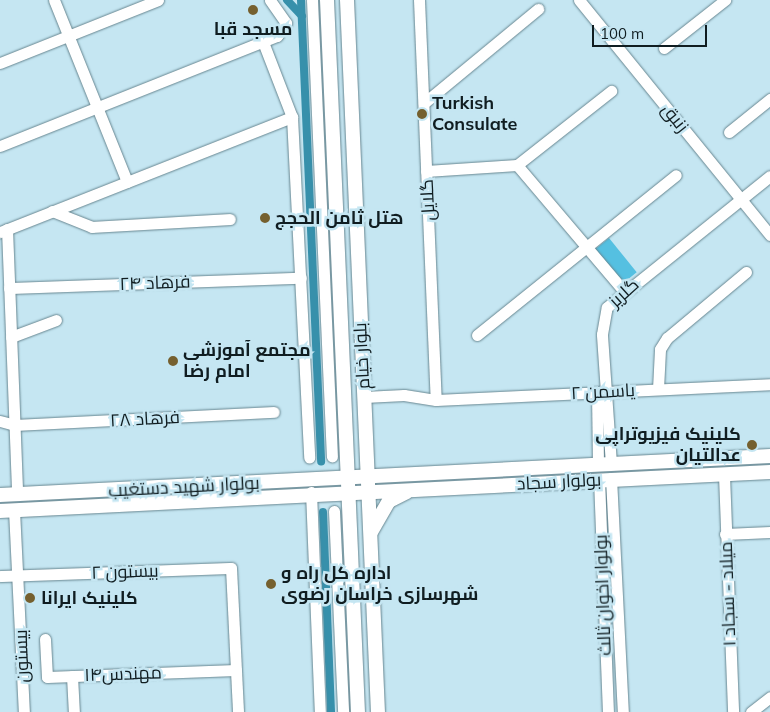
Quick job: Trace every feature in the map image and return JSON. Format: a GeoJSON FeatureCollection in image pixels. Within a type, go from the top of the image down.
{"type":"FeatureCollection","features":[{"type":"Feature","properties":{"kind":"main road","name":"بلوار خیام"},"geometry":{"type":"LineString","coordinates":[[327,0],[358,712]]}},
{"type":"Feature","properties":{"kind":"main road","name":"بلوار خیام"},"geometry":{"type":"LineString","coordinates":[[347,0],[378,712]]}},
{"type":"Feature","properties":{"kind":"main road"},"geometry":{"type":"LineString","coordinates":[[337,212],[346,220],[356,213]]}},
{"type":"Feature","properties":{"kind":"main road","name":"بولوار سجاد"},"geometry":{"type":"LineString","coordinates":[[369,484],[411,490],[770,456]]}},
{"type":"Feature","properties":{"kind":"main road","name":"بولوار سجاد"},"geometry":{"type":"LineString","coordinates":[[349,492],[369,484],[605,472],[724,475],[770,472]]}},
{"type":"Feature","properties":{"kind":"main road","name":"بولوار شهید دستغیب"},"geometry":{"type":"LineString","coordinates":[[0,495],[348,477],[369,484]]}},
{"type":"Feature","properties":{"kind":"main road"},"geometry":{"type":"LineString","coordinates":[[370,532],[389,501],[411,490]]}},
{"type":"Feature","properties":{"kind":"main road","name":"بولوار شهید دستغیب"},"geometry":{"type":"LineString","coordinates":[[0,511],[311,492],[349,492]]}},
{"type":"Feature","properties":{"kind":"street"},"geometry":{"type":"LineString","coordinates":[[54,0],[127,182]]}},
{"type":"Feature","properties":{"kind":"street"},"geometry":{"type":"LineString","coordinates":[[0,63],[68,34],[158,0]]}},
{"type":"Feature","properties":{"kind":"street"},"geometry":{"type":"LineString","coordinates":[[0,146],[277,36],[286,24],[270,0]]}},
{"type":"Feature","properties":{"kind":"street"},"geometry":{"type":"LineString","coordinates":[[312,0],[332,457]]}},
{"type":"Feature","properties":{"kind":"street","name":"گلایل"},"geometry":{"type":"LineString","coordinates":[[419,0],[436,400]]}},
{"type":"Feature","properties":{"kind":"street","name":"زنبق"},"geometry":{"type":"LineString","coordinates":[[580,0],[770,235]]}},
{"type":"Feature","properties":{"kind":"street"},"geometry":{"type":"LineString","coordinates":[[664,48],[725,0]]}},
{"type":"Feature","properties":{"kind":"street"},"geometry":{"type":"LineString","coordinates":[[424,103],[538,9]]}},
{"type":"Feature","properties":{"kind":"street"},"geometry":{"type":"LineString","coordinates":[[263,42],[292,117],[309,458]]}},
{"type":"Feature","properties":{"kind":"street"},"geometry":{"type":"LineString","coordinates":[[426,171],[517,165],[611,91]]}},
{"type":"Feature","properties":{"kind":"street"},"geometry":{"type":"LineString","coordinates":[[729,132],[770,99]]}},
{"type":"Feature","properties":{"kind":"street"},"geometry":{"type":"LineString","coordinates":[[17,494],[9,288],[4,230],[292,117]]}},
{"type":"Feature","properties":{"kind":"street"},"geometry":{"type":"LineString","coordinates":[[517,165],[624,291]]}},
{"type":"Feature","properties":{"kind":"street"},"geometry":{"type":"LineString","coordinates":[[476,334],[676,175]]}},
{"type":"Feature","properties":{"kind":"street","name":"گلریز"},"geometry":{"type":"LineString","coordinates":[[605,472],[602,392],[604,314],[624,291],[770,176]]}},
{"type":"Feature","properties":{"kind":"street"},"geometry":{"type":"LineString","coordinates":[[52,212],[92,227],[230,219]]}},
{"type":"Feature","properties":{"kind":"street"},"geometry":{"type":"LineString","coordinates":[[658,389],[659,355],[667,338],[746,272]]}},
{"type":"Feature","properties":{"kind":"street","name":"فرهاد ۲۴"},"geometry":{"type":"LineString","coordinates":[[9,288],[301,278]]}},
{"type":"Feature","properties":{"kind":"street"},"geometry":{"type":"LineString","coordinates":[[11,337],[56,320]]}},
{"type":"Feature","properties":{"kind":"street"},"geometry":{"type":"LineString","coordinates":[[0,354],[12,353]]}},
{"type":"Feature","properties":{"kind":"street","name":"یاسمن ۲"},"geometry":{"type":"LineString","coordinates":[[364,397],[404,395],[436,400],[770,384]]}},
{"type":"Feature","properties":{"kind":"street","name":"فرهاد ۲۸"},"geometry":{"type":"LineString","coordinates":[[0,421],[15,425],[274,412]]}},
{"type":"Feature","properties":{"kind":"street"},"geometry":{"type":"LineString","coordinates":[[605,472],[623,712]]}},
{"type":"Feature","properties":{"kind":"street","name":"بولوار اخوان ثالث"},"geometry":{"type":"LineString","coordinates":[[605,472],[608,712]]}},
{"type":"Feature","properties":{"kind":"street","name":"میلاد - سجاد ۱"},"geometry":{"type":"LineString","coordinates":[[724,475],[733,712]]}},
{"type":"Feature","properties":{"kind":"street"},"geometry":{"type":"LineString","coordinates":[[311,492],[320,712]]}},
{"type":"Feature","properties":{"kind":"street","name":"بیستون"},"geometry":{"type":"LineString","coordinates":[[14,510],[19,576],[24,712]]}},
{"type":"Feature","properties":{"kind":"street"},"geometry":{"type":"LineString","coordinates":[[334,511],[343,712]]}},
{"type":"Feature","properties":{"kind":"street"},"geometry":{"type":"LineString","coordinates":[[725,534],[770,532]]}},
{"type":"Feature","properties":{"kind":"street","name":"بیستون ۲"},"geometry":{"type":"LineString","coordinates":[[0,576],[231,568],[236,670]]}},
{"type":"Feature","properties":{"kind":"street","name":"مهندس۱۴"},"geometry":{"type":"LineString","coordinates":[[45,639],[47,677],[236,670]]}},
{"type":"Feature","properties":{"kind":"street"},"geometry":{"type":"LineString","coordinates":[[236,670],[238,712]]}},
{"type":"Feature","properties":{"kind":"street"},"geometry":{"type":"LineString","coordinates":[[72,676],[74,712]]}},
{"type":"Feature","properties":{"kind":"street"},"geometry":{"type":"LineString","coordinates":[[752,712],[770,697]]}},
{"type":"Feature","properties":{"kind":"shaded area"},"geometry":{"type":"Polygon","coordinates":[[[609,238],[637,272],[620,285],[593,251],[609,238]]]}},
{"type":"Feature","properties":{"kind":"waterway"},"geometry":{"type":"LineString","coordinates":[[287,0],[302,16]]}},
{"type":"Feature","properties":{"kind":"waterway"},"geometry":{"type":"LineString","coordinates":[[301,0],[321,462]]}},
{"type":"Feature","properties":{"kind":"waterway"},"geometry":{"type":"LineString","coordinates":[[323,512],[331,712]]}},
{"type":"Feature","properties":{"kind":"place","name":"مسجد قبا"},"geometry":{"type":"Point","coordinates":[253,10]}},
{"type":"Feature","properties":{"kind":"place","name":"Turkish Consulate"},"geometry":{"type":"Point","coordinates":[422,114]}},
{"type":"Feature","properties":{"kind":"place","name":"هتل ثامن الحجج"},"geometry":{"type":"Point","coordinates":[265,218]}},
{"type":"Feature","properties":{"kind":"place","name":"مجتمع آموزشی امام رضا"},"geometry":{"type":"Point","coordinates":[173,361]}},
{"type":"Feature","properties":{"kind":"place","name":"کلینیک فیزیوتراپی عدالتیان"},"geometry":{"type":"Point","coordinates":[752,445]}},
{"type":"Feature","properties":{"kind":"place","name":"اداره کل راه و شهرسازی خراسان رضوی"},"geometry":{"type":"Point","coordinates":[271,584]}},
{"type":"Feature","properties":{"kind":"place","name":"کلینیک ایرانا"},"geometry":{"type":"Point","coordinates":[30,598]}}]}
